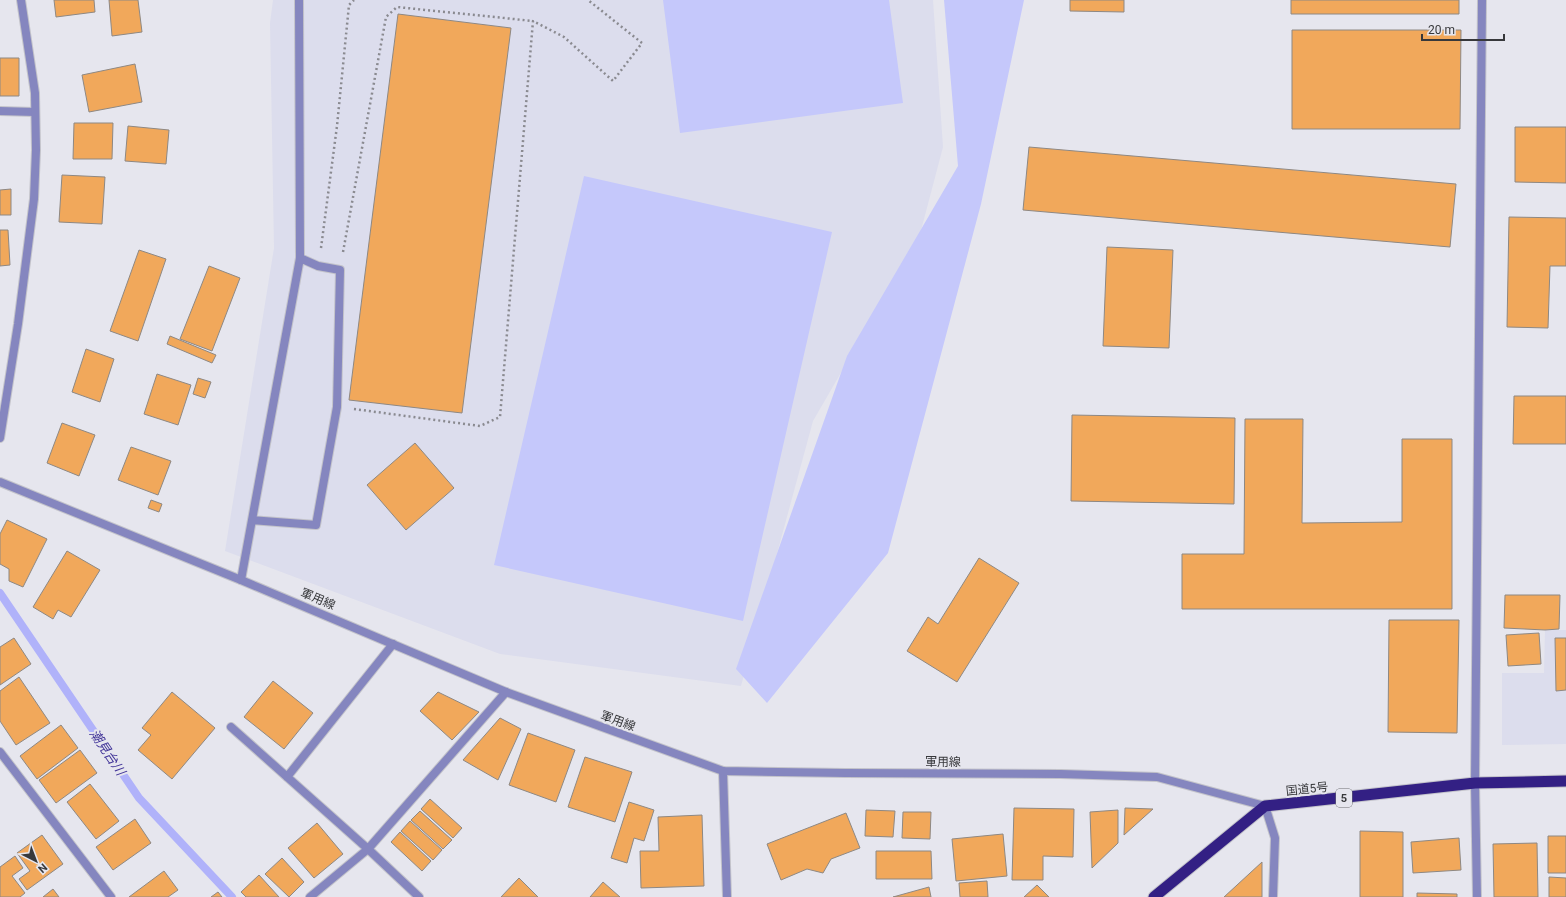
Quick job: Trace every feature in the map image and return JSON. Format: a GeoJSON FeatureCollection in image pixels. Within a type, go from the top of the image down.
{"type":"FeatureCollection","features":[{"type":"Feature","properties":{"kind":"highway","name":"国道5号"},"geometry":{"type":"LineString","coordinates":[[1265,806],[1475,783],[1566,781]]}},
{"type":"Feature","properties":{"kind":"highway"},"geometry":{"type":"LineString","coordinates":[[1154,897],[1265,806]]}},
{"type":"Feature","properties":{"kind":"street"},"geometry":{"type":"LineString","coordinates":[[0,438],[18,324],[34,199],[36,150],[35,92],[21,0]]}},
{"type":"Feature","properties":{"kind":"street"},"geometry":{"type":"LineString","coordinates":[[241,580],[300,258],[299,0]]}},
{"type":"Feature","properties":{"kind":"street"},"geometry":{"type":"LineString","coordinates":[[1476,897],[1475,783],[1482,0]]}},
{"type":"Feature","properties":{"kind":"street"},"geometry":{"type":"LineString","coordinates":[[0,111],[35,112]]}},
{"type":"Feature","properties":{"kind":"street"},"geometry":{"type":"LineString","coordinates":[[252,520],[316,525],[337,407],[340,270],[318,266],[300,258]]}},
{"type":"Feature","properties":{"kind":"street","name":"軍用線"},"geometry":{"type":"LineString","coordinates":[[0,482],[241,580],[506,692],[723,771],[1060,774],[1157,777],[1265,806]]}},
{"type":"Feature","properties":{"kind":"street"},"geometry":{"type":"LineString","coordinates":[[287,777],[393,644]]}},
{"type":"Feature","properties":{"kind":"street"},"geometry":{"type":"LineString","coordinates":[[310,897],[368,849],[506,692]]}},
{"type":"Feature","properties":{"kind":"street"},"geometry":{"type":"LineString","coordinates":[[231,726],[419,897]]}},
{"type":"Feature","properties":{"kind":"street"},"geometry":{"type":"LineString","coordinates":[[0,752],[111,897]]}},
{"type":"Feature","properties":{"kind":"street"},"geometry":{"type":"LineString","coordinates":[[723,771],[727,897]]}},
{"type":"Feature","properties":{"kind":"street"},"geometry":{"type":"LineString","coordinates":[[1265,806],[1275,838],[1273,897]]}},
{"type":"Feature","properties":{"kind":"path"},"geometry":{"type":"LineString","coordinates":[[318,266],[337,126],[350,5],[354,0]]}},
{"type":"Feature","properties":{"kind":"path"},"geometry":{"type":"LineString","coordinates":[[340,270],[386,17],[397,7],[533,21],[564,37],[613,81],[642,43],[588,0]]}},
{"type":"Feature","properties":{"kind":"path"},"geometry":{"type":"LineString","coordinates":[[337,407],[480,426],[500,417],[533,21]]}},
{"type":"Feature","properties":{"kind":"shaded area"},"geometry":{"type":"Polygon","coordinates":[[[273,0],[933,0],[943,147],[919,238],[813,421],[741,686],[500,654],[225,551],[274,248],[270,23],[273,0]]]}},
{"type":"Feature","properties":{"kind":"shaded area"},"geometry":{"type":"Polygon","coordinates":[[[663,0],[889,0],[903,103],[680,133],[663,0]]]}},
{"type":"Feature","properties":{"kind":"shaded area"},"geometry":{"type":"Polygon","coordinates":[[[944,0],[1024,0],[981,204],[888,553],[767,703],[736,669],[847,356],[958,166],[944,0]]]}},
{"type":"Feature","properties":{"kind":"shaded area"},"geometry":{"type":"Polygon","coordinates":[[[584,176],[832,232],[743,621],[494,565],[584,176]]]}},
{"type":"Feature","properties":{"kind":"shaded area"},"geometry":{"type":"Polygon","coordinates":[[[1545,630],[1566,630],[1566,744],[1502,745],[1502,673],[1544,673],[1545,630]]]}},
{"type":"Feature","properties":{"kind":"building"},"geometry":{"type":"Polygon","coordinates":[[[54,0],[94,0],[95,12],[56,17],[54,0]]]}},
{"type":"Feature","properties":{"kind":"building"},"geometry":{"type":"Polygon","coordinates":[[[109,0],[138,0],[142,32],[112,36],[109,0]]]}},
{"type":"Feature","properties":{"kind":"building"},"geometry":{"type":"Polygon","coordinates":[[[1070,0],[1124,0],[1124,12],[1070,11],[1070,0]]]}},
{"type":"Feature","properties":{"kind":"building"},"geometry":{"type":"Polygon","coordinates":[[[1291,0],[1459,0],[1459,14],[1291,14],[1291,0]]]}},
{"type":"Feature","properties":{"kind":"building"},"geometry":{"type":"Polygon","coordinates":[[[398,14],[511,28],[462,413],[349,400],[398,14]]]}},
{"type":"Feature","properties":{"kind":"building"},"geometry":{"type":"Polygon","coordinates":[[[1292,30],[1461,30],[1460,129],[1292,129],[1292,30]]]}},
{"type":"Feature","properties":{"kind":"building"},"geometry":{"type":"Polygon","coordinates":[[[0,58],[19,58],[19,96],[0,96],[0,58]]]}},
{"type":"Feature","properties":{"kind":"building"},"geometry":{"type":"Polygon","coordinates":[[[135,64],[142,102],[89,112],[82,75],[135,64]]]}},
{"type":"Feature","properties":{"kind":"building"},"geometry":{"type":"Polygon","coordinates":[[[74,123],[113,123],[112,159],[73,159],[74,123]]]}},
{"type":"Feature","properties":{"kind":"building"},"geometry":{"type":"Polygon","coordinates":[[[128,126],[169,130],[166,164],[125,161],[128,126]]]}},
{"type":"Feature","properties":{"kind":"building"},"geometry":{"type":"Polygon","coordinates":[[[1515,127],[1566,127],[1566,183],[1515,182],[1515,127]]]}},
{"type":"Feature","properties":{"kind":"building"},"geometry":{"type":"Polygon","coordinates":[[[1029,147],[1456,184],[1450,247],[1023,210],[1029,147]]]}},
{"type":"Feature","properties":{"kind":"building"},"geometry":{"type":"Polygon","coordinates":[[[62,175],[105,177],[102,224],[59,222],[62,175]]]}},
{"type":"Feature","properties":{"kind":"building"},"geometry":{"type":"Polygon","coordinates":[[[11,189],[11,215],[0,215],[0,190],[11,189]]]}},
{"type":"Feature","properties":{"kind":"building"},"geometry":{"type":"Polygon","coordinates":[[[1509,217],[1566,218],[1566,266],[1550,266],[1548,328],[1507,327],[1509,217]]]}},
{"type":"Feature","properties":{"kind":"building"},"geometry":{"type":"Polygon","coordinates":[[[0,230],[8,230],[10,265],[0,266],[0,230]]]}},
{"type":"Feature","properties":{"kind":"building"},"geometry":{"type":"Polygon","coordinates":[[[1107,247],[1173,250],[1169,348],[1103,346],[1107,247]]]}},
{"type":"Feature","properties":{"kind":"building"},"geometry":{"type":"Polygon","coordinates":[[[139,250],[166,259],[138,341],[110,331],[139,250]]]}},
{"type":"Feature","properties":{"kind":"building"},"geometry":{"type":"Polygon","coordinates":[[[209,266],[240,278],[212,351],[180,339],[209,266]]]}},
{"type":"Feature","properties":{"kind":"building"},"geometry":{"type":"Polygon","coordinates":[[[170,336],[216,355],[212,363],[167,344],[170,336]]]}},
{"type":"Feature","properties":{"kind":"building"},"geometry":{"type":"Polygon","coordinates":[[[86,349],[114,359],[100,402],[72,392],[86,349]]]}},
{"type":"Feature","properties":{"kind":"building"},"geometry":{"type":"Polygon","coordinates":[[[157,374],[191,385],[178,425],[144,414],[157,374]]]}},
{"type":"Feature","properties":{"kind":"building"},"geometry":{"type":"Polygon","coordinates":[[[198,378],[211,382],[205,398],[193,394],[198,378]]]}},
{"type":"Feature","properties":{"kind":"building"},"geometry":{"type":"Polygon","coordinates":[[[1514,396],[1566,396],[1566,444],[1513,444],[1514,396]]]}},
{"type":"Feature","properties":{"kind":"building"},"geometry":{"type":"Polygon","coordinates":[[[1072,415],[1235,418],[1234,504],[1071,501],[1072,415]]]}},
{"type":"Feature","properties":{"kind":"building"},"geometry":{"type":"Polygon","coordinates":[[[1245,419],[1303,419],[1302,523],[1402,522],[1402,439],[1452,439],[1452,609],[1182,609],[1182,554],[1244,554],[1245,419]]]}},
{"type":"Feature","properties":{"kind":"building"},"geometry":{"type":"Polygon","coordinates":[[[62,423],[95,435],[79,476],[47,463],[62,423]]]}},
{"type":"Feature","properties":{"kind":"building"},"geometry":{"type":"Polygon","coordinates":[[[415,443],[454,488],[406,530],[367,485],[415,443]]]}},
{"type":"Feature","properties":{"kind":"building"},"geometry":{"type":"Polygon","coordinates":[[[131,447],[171,461],[158,495],[118,480],[131,447]]]}},
{"type":"Feature","properties":{"kind":"building"},"geometry":{"type":"Polygon","coordinates":[[[151,500],[162,504],[159,512],[148,508],[151,500]]]}},
{"type":"Feature","properties":{"kind":"building"},"geometry":{"type":"Polygon","coordinates":[[[7,520],[47,539],[23,587],[9,581],[9,569],[0,564],[0,534],[7,520]]]}},
{"type":"Feature","properties":{"kind":"building"},"geometry":{"type":"Polygon","coordinates":[[[67,551],[100,570],[71,617],[58,610],[53,619],[33,607],[67,551]]]}},
{"type":"Feature","properties":{"kind":"building"},"geometry":{"type":"Polygon","coordinates":[[[979,558],[1019,583],[957,682],[907,651],[928,617],[938,624],[979,558]]]}},
{"type":"Feature","properties":{"kind":"building"},"geometry":{"type":"Polygon","coordinates":[[[1505,595],[1560,595],[1559,629],[1545,630],[1504,628],[1505,595]]]}},
{"type":"Feature","properties":{"kind":"building"},"geometry":{"type":"Polygon","coordinates":[[[1389,620],[1459,620],[1457,733],[1388,732],[1389,620]]]}},
{"type":"Feature","properties":{"kind":"building"},"geometry":{"type":"Polygon","coordinates":[[[1539,633],[1541,664],[1508,666],[1506,635],[1539,633]]]}},
{"type":"Feature","properties":{"kind":"building"},"geometry":{"type":"Polygon","coordinates":[[[14,638],[31,664],[0,685],[0,647],[14,638]]]}},
{"type":"Feature","properties":{"kind":"building"},"geometry":{"type":"Polygon","coordinates":[[[1555,638],[1566,638],[1566,690],[1556,691],[1555,638]]]}},
{"type":"Feature","properties":{"kind":"building"},"geometry":{"type":"Polygon","coordinates":[[[19,677],[50,723],[16,745],[0,721],[0,691],[19,677]]]}},
{"type":"Feature","properties":{"kind":"building"},"geometry":{"type":"Polygon","coordinates":[[[273,681],[313,713],[284,749],[244,717],[273,681]]]}},
{"type":"Feature","properties":{"kind":"building"},"geometry":{"type":"Polygon","coordinates":[[[172,692],[215,728],[172,779],[138,750],[151,735],[142,728],[172,692]]]}},
{"type":"Feature","properties":{"kind":"building"},"geometry":{"type":"Polygon","coordinates":[[[438,692],[479,712],[452,740],[420,711],[438,692]]]}},
{"type":"Feature","properties":{"kind":"building"},"geometry":{"type":"Polygon","coordinates":[[[500,718],[521,729],[498,780],[463,760],[500,718]]]}},
{"type":"Feature","properties":{"kind":"building"},"geometry":{"type":"Polygon","coordinates":[[[61,725],[78,748],[37,779],[20,756],[61,725]]]}},
{"type":"Feature","properties":{"kind":"building"},"geometry":{"type":"Polygon","coordinates":[[[528,733],[575,750],[556,802],[509,785],[528,733]]]}},
{"type":"Feature","properties":{"kind":"building"},"geometry":{"type":"Polygon","coordinates":[[[80,750],[97,773],[56,803],[39,780],[80,750]]]}},
{"type":"Feature","properties":{"kind":"building"},"geometry":{"type":"Polygon","coordinates":[[[585,757],[632,772],[615,822],[568,807],[585,757]]]}},
{"type":"Feature","properties":{"kind":"building"},"geometry":{"type":"Polygon","coordinates":[[[90,784],[119,821],[96,839],[67,802],[90,784]]]}},
{"type":"Feature","properties":{"kind":"building"},"geometry":{"type":"Polygon","coordinates":[[[430,799],[462,828],[453,838],[421,809],[430,799]]]}},
{"type":"Feature","properties":{"kind":"building"},"geometry":{"type":"Polygon","coordinates":[[[629,802],[654,810],[644,841],[634,838],[627,863],[611,858],[629,802]]]}},
{"type":"Feature","properties":{"kind":"building"},"geometry":{"type":"Polygon","coordinates":[[[1014,808],[1074,809],[1073,857],[1043,856],[1043,880],[1012,880],[1014,808]]]}},
{"type":"Feature","properties":{"kind":"building"},"geometry":{"type":"Polygon","coordinates":[[[1125,808],[1153,809],[1124,835],[1125,808]]]}},
{"type":"Feature","properties":{"kind":"building"},"geometry":{"type":"Polygon","coordinates":[[[866,810],[895,811],[893,837],[865,836],[866,810]]]}},
{"type":"Feature","properties":{"kind":"building"},"geometry":{"type":"Polygon","coordinates":[[[1118,810],[1118,843],[1092,868],[1090,812],[1118,810]]]}},
{"type":"Feature","properties":{"kind":"building"},"geometry":{"type":"Polygon","coordinates":[[[420,811],[452,840],[443,849],[411,820],[420,811]]]}},
{"type":"Feature","properties":{"kind":"building"},"geometry":{"type":"Polygon","coordinates":[[[903,812],[931,812],[930,839],[902,838],[903,812]]]}},
{"type":"Feature","properties":{"kind":"building"},"geometry":{"type":"Polygon","coordinates":[[[846,813],[860,848],[831,859],[823,873],[807,869],[781,880],[767,844],[846,813]]]}},
{"type":"Feature","properties":{"kind":"building"},"geometry":{"type":"Polygon","coordinates":[[[702,815],[704,886],[641,888],[640,851],[659,851],[658,817],[702,815]]]}},
{"type":"Feature","properties":{"kind":"building"},"geometry":{"type":"Polygon","coordinates":[[[135,819],[151,843],[113,870],[96,847],[135,819]]]}},
{"type":"Feature","properties":{"kind":"building"},"geometry":{"type":"Polygon","coordinates":[[[410,821],[442,850],[433,860],[401,831],[410,821]]]}},
{"type":"Feature","properties":{"kind":"building"},"geometry":{"type":"Polygon","coordinates":[[[317,823],[343,854],[314,878],[288,848],[317,823]]]}},
{"type":"Feature","properties":{"kind":"building"},"geometry":{"type":"Polygon","coordinates":[[[1360,831],[1403,832],[1403,897],[1360,897],[1360,831]]]}},
{"type":"Feature","properties":{"kind":"building"},"geometry":{"type":"Polygon","coordinates":[[[400,832],[431,861],[422,871],[391,842],[400,832]]]}},
{"type":"Feature","properties":{"kind":"building"},"geometry":{"type":"Polygon","coordinates":[[[1003,834],[1007,876],[956,881],[952,839],[1003,834]]]}},
{"type":"Feature","properties":{"kind":"building"},"geometry":{"type":"Polygon","coordinates":[[[42,835],[63,864],[27,890],[19,879],[30,871],[17,853],[42,835]]]}},
{"type":"Feature","properties":{"kind":"building"},"geometry":{"type":"Polygon","coordinates":[[[1548,836],[1566,836],[1566,873],[1548,873],[1548,836]]]}},
{"type":"Feature","properties":{"kind":"building"},"geometry":{"type":"Polygon","coordinates":[[[1459,838],[1461,870],[1413,873],[1411,842],[1459,838]]]}},
{"type":"Feature","properties":{"kind":"building"},"geometry":{"type":"Polygon","coordinates":[[[1537,843],[1538,897],[1494,897],[1493,844],[1537,843]]]}},
{"type":"Feature","properties":{"kind":"building"},"geometry":{"type":"Polygon","coordinates":[[[876,851],[931,851],[932,879],[876,879],[876,851]]]}},
{"type":"Feature","properties":{"kind":"building"},"geometry":{"type":"Polygon","coordinates":[[[15,856],[23,868],[12,876],[25,893],[20,897],[0,897],[0,867],[15,856]]]}},
{"type":"Feature","properties":{"kind":"building"},"geometry":{"type":"Polygon","coordinates":[[[282,858],[304,882],[289,897],[265,874],[282,858]]]}},
{"type":"Feature","properties":{"kind":"building"},"geometry":{"type":"Polygon","coordinates":[[[1262,862],[1262,897],[1224,897],[1262,862]]]}},
{"type":"Feature","properties":{"kind":"building"},"geometry":{"type":"Polygon","coordinates":[[[164,871],[178,890],[168,897],[129,897],[164,871]]]}},
{"type":"Feature","properties":{"kind":"building"},"geometry":{"type":"Polygon","coordinates":[[[259,875],[279,897],[246,897],[241,892],[259,875]]]}},
{"type":"Feature","properties":{"kind":"building"},"geometry":{"type":"Polygon","coordinates":[[[1549,877],[1566,878],[1566,897],[1549,897],[1549,877]]]}},
{"type":"Feature","properties":{"kind":"building"},"geometry":{"type":"Polygon","coordinates":[[[519,878],[538,897],[501,897],[519,878]]]}},
{"type":"Feature","properties":{"kind":"building"},"geometry":{"type":"Polygon","coordinates":[[[987,881],[988,897],[960,897],[959,883],[987,881]]]}},
{"type":"Feature","properties":{"kind":"building"},"geometry":{"type":"Polygon","coordinates":[[[603,882],[620,897],[590,897],[603,882]]]}},
{"type":"Feature","properties":{"kind":"building"},"geometry":{"type":"Polygon","coordinates":[[[1037,885],[1049,897],[1024,897],[1037,885]]]}},
{"type":"Feature","properties":{"kind":"building"},"geometry":{"type":"Polygon","coordinates":[[[929,887],[931,897],[893,897],[929,887]]]}},
{"type":"Feature","properties":{"kind":"building"},"geometry":{"type":"Polygon","coordinates":[[[53,889],[59,897],[43,897],[53,889]]]}},
{"type":"Feature","properties":{"kind":"building"},"geometry":{"type":"Polygon","coordinates":[[[218,892],[222,897],[211,897],[218,892]]]}},
{"type":"Feature","properties":{"kind":"building"},"geometry":{"type":"Polygon","coordinates":[[[1417,893],[1457,894],[1457,897],[1417,897],[1417,893]]]}},
{"type":"Feature","properties":{"kind":"waterway","name":"潮見台川"},"geometry":{"type":"LineString","coordinates":[[0,593],[139,798],[232,897]]}}]}
